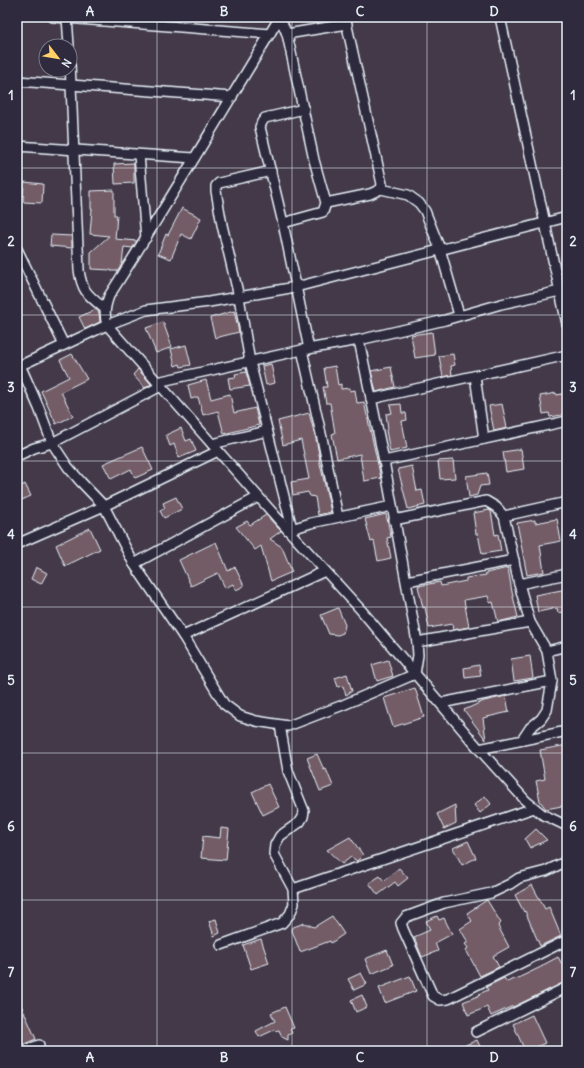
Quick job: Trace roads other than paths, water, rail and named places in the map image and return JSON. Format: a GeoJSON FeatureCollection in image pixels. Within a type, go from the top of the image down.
{"type":"FeatureCollection","features":[{"type":"Feature","properties":{"kind":"street"},"geometry":{"type":"LineString","coordinates":[[53,17],[270,34]]}},
{"type":"Feature","properties":{"kind":"street"},"geometry":{"type":"LineString","coordinates":[[67,17],[68,38]]}},
{"type":"Feature","properties":{"kind":"street"},"geometry":{"type":"LineString","coordinates":[[500,17],[567,324]]}},
{"type":"Feature","properties":{"kind":"street"},"geometry":{"type":"LineString","coordinates":[[566,17],[567,22]]}},
{"type":"Feature","properties":{"kind":"street"},"geometry":{"type":"LineString","coordinates":[[280,18],[109,296],[105,309],[107,325],[258,497],[290,529],[479,749],[526,800],[542,814],[566,822]]}},
{"type":"Feature","properties":{"kind":"street"},"geometry":{"type":"LineString","coordinates":[[280,18],[288,34],[314,160],[326,203],[326,208],[323,212],[283,223]]}},
{"type":"Feature","properties":{"kind":"street"},"geometry":{"type":"LineString","coordinates":[[288,34],[346,21],[382,184],[381,189]]}},
{"type":"Feature","properties":{"kind":"street"},"geometry":{"type":"LineString","coordinates":[[71,78],[79,270],[81,285],[89,296],[105,309]]}},
{"type":"Feature","properties":{"kind":"street"},"geometry":{"type":"LineString","coordinates":[[17,81],[232,97]]}},
{"type":"Feature","properties":{"kind":"street"},"geometry":{"type":"LineString","coordinates":[[304,109],[265,118],[260,127],[283,223],[296,287],[322,438],[338,517]]}},
{"type":"Feature","properties":{"kind":"street"},"geometry":{"type":"LineString","coordinates":[[17,146],[194,158]]}},
{"type":"Feature","properties":{"kind":"street"},"geometry":{"type":"LineString","coordinates":[[139,155],[146,238]]}},
{"type":"Feature","properties":{"kind":"street"},"geometry":{"type":"LineString","coordinates":[[271,171],[219,183],[216,186],[216,191],[222,225],[239,297],[250,362],[268,431],[290,529]]}},
{"type":"Feature","properties":{"kind":"street"},"geometry":{"type":"LineString","coordinates":[[326,203],[370,194],[381,189],[408,196],[419,202],[425,211],[440,249],[459,315]]}},
{"type":"Feature","properties":{"kind":"street"},"geometry":{"type":"LineString","coordinates":[[415,674],[343,705],[288,726],[256,721],[240,716],[224,704],[183,636],[134,564],[104,506],[68,467],[52,443],[39,408],[19,366],[107,325],[146,310],[239,297],[296,287],[567,217]]}},
{"type":"Feature","properties":{"kind":"street"},"geometry":{"type":"LineString","coordinates":[[17,249],[64,345]]}},
{"type":"Feature","properties":{"kind":"street"},"geometry":{"type":"LineString","coordinates":[[17,456],[34,448],[52,443],[159,384],[250,362],[359,340],[446,320],[459,315],[502,304],[560,291]]}},
{"type":"Feature","properties":{"kind":"street"},"geometry":{"type":"LineString","coordinates":[[359,340],[407,581],[417,642],[418,656],[415,674]]}},
{"type":"Feature","properties":{"kind":"street"},"geometry":{"type":"LineString","coordinates":[[371,399],[567,355]]}},
{"type":"Feature","properties":{"kind":"street"},"geometry":{"type":"LineString","coordinates":[[475,376],[484,439]]}},
{"type":"Feature","properties":{"kind":"street"},"geometry":{"type":"LineString","coordinates":[[384,461],[567,421]]}},
{"type":"Feature","properties":{"kind":"street"},"geometry":{"type":"LineString","coordinates":[[17,544],[104,506],[215,447],[268,431]]}},
{"type":"Feature","properties":{"kind":"street"},"geometry":{"type":"LineString","coordinates":[[134,564],[258,497]]}},
{"type":"Feature","properties":{"kind":"street"},"geometry":{"type":"LineString","coordinates":[[394,520],[486,501],[496,507],[504,516],[519,584],[530,622],[547,651],[552,681],[547,710],[542,719],[530,728],[522,740]]}},
{"type":"Feature","properties":{"kind":"street"},"geometry":{"type":"LineString","coordinates":[[504,516],[567,502]]}},
{"type":"Feature","properties":{"kind":"street"},"geometry":{"type":"LineString","coordinates":[[290,529],[392,506]]}},
{"type":"Feature","properties":{"kind":"street"},"geometry":{"type":"LineString","coordinates":[[407,581],[514,560]]}},
{"type":"Feature","properties":{"kind":"street"},"geometry":{"type":"LineString","coordinates":[[183,636],[325,571]]}},
{"type":"Feature","properties":{"kind":"street"},"geometry":{"type":"LineString","coordinates":[[519,584],[567,574]]}},
{"type":"Feature","properties":{"kind":"street"},"geometry":{"type":"LineString","coordinates":[[417,642],[530,622]]}},
{"type":"Feature","properties":{"kind":"street"},"geometry":{"type":"LineString","coordinates":[[547,651],[567,646]]}},
{"type":"Feature","properties":{"kind":"street"},"geometry":{"type":"LineString","coordinates":[[441,703],[552,681]]}},
{"type":"Feature","properties":{"kind":"street"},"geometry":{"type":"LineString","coordinates":[[221,945],[282,923],[290,914],[294,904],[293,889],[274,854],[275,845],[280,836],[300,822],[304,817],[304,811],[288,771],[280,725]]}},
{"type":"Feature","properties":{"kind":"street"},"geometry":{"type":"LineString","coordinates":[[479,749],[567,731]]}},
{"type":"Feature","properties":{"kind":"street"},"geometry":{"type":"LineString","coordinates":[[293,889],[534,808]]}},
{"type":"Feature","properties":{"kind":"street"},"geometry":{"type":"LineString","coordinates":[[567,861],[546,871],[519,878],[491,893],[444,903],[406,917],[401,923],[433,996],[440,1000],[448,999],[567,940]]}},
{"type":"Feature","properties":{"kind":"street"},"geometry":{"type":"LineString","coordinates":[[476,1032],[567,987]]}},
{"type":"Feature","properties":{"kind":"street"},"geometry":{"type":"LineString","coordinates":[[24,1051],[39,1045]]}}]}
